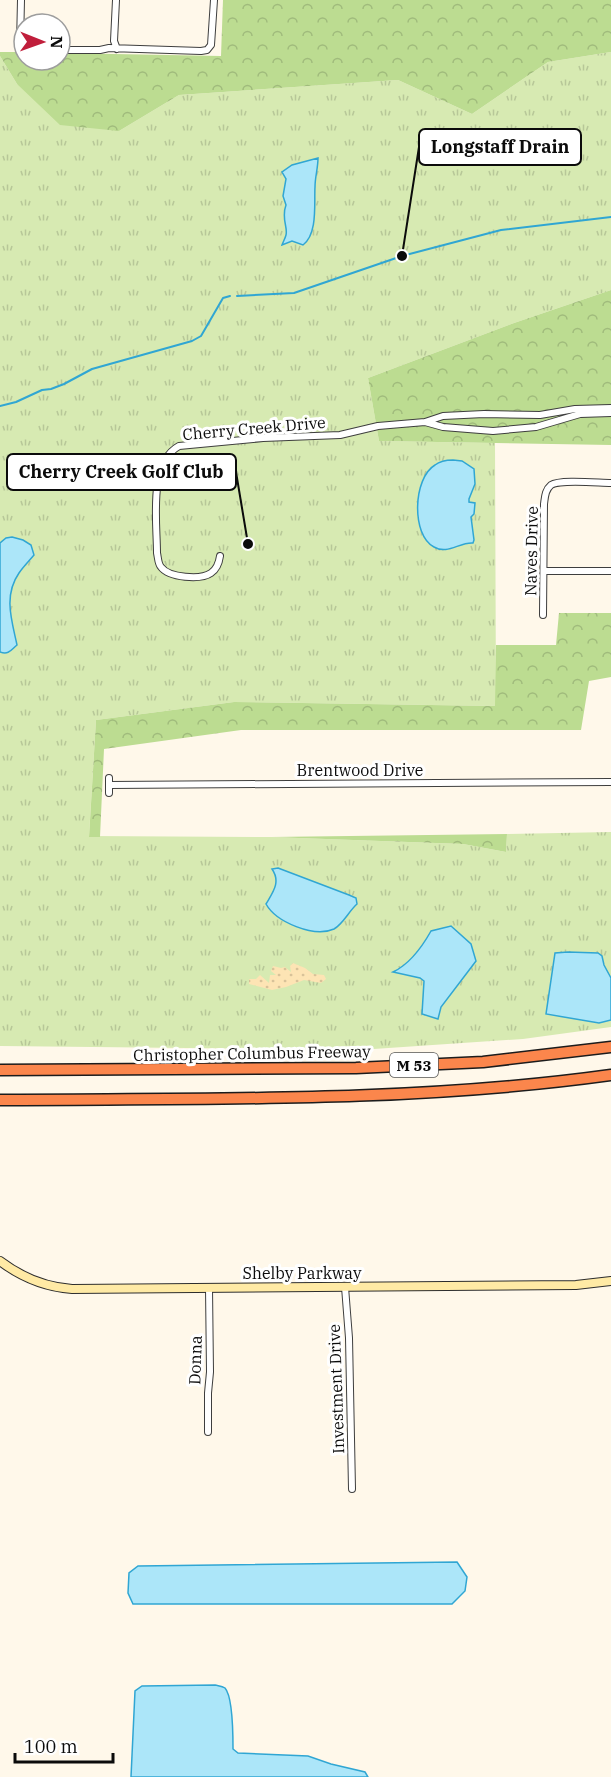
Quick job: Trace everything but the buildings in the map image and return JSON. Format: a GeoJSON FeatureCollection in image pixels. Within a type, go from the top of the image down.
{"type":"FeatureCollection","features":[{"type":"Feature","properties":{"kind":"highway","name":"Christopher Columbus Freeway"},"geometry":{"type":"LineString","coordinates":[[0,1070],[356,1068],[483,1062],[611,1047]]}},
{"type":"Feature","properties":{"kind":"highway","name":"M 53"},"geometry":{"type":"LineString","coordinates":[[0,1100],[384,1095],[496,1088],[611,1075]]}},
{"type":"Feature","properties":{"kind":"street"},"geometry":{"type":"LineString","coordinates":[[116,0],[114,41],[117,49]]}},
{"type":"Feature","properties":{"kind":"street"},"geometry":{"type":"LineString","coordinates":[[72,50],[207,50],[211,45],[214,0]]}},
{"type":"Feature","properties":{"kind":"street","name":"Cherry Creek Drive"},"geometry":{"type":"LineString","coordinates":[[220,556],[214,571],[204,576],[176,577],[161,568],[156,553],[158,479],[164,461],[176,448],[188,444],[263,438],[340,435],[378,426],[425,422],[443,416],[540,415],[611,408]]}},
{"type":"Feature","properties":{"kind":"street","name":"Cherry Creek Drive"},"geometry":{"type":"LineString","coordinates":[[425,422],[443,427],[493,431],[515,430],[536,427],[580,412],[611,413]]}},
{"type":"Feature","properties":{"kind":"street"},"geometry":{"type":"LineString","coordinates":[[460,415],[461,428]]}},
{"type":"Feature","properties":{"kind":"street","name":"Naves Drive"},"geometry":{"type":"LineString","coordinates":[[543,615],[544,504],[549,488],[559,483],[611,483]]}},
{"type":"Feature","properties":{"kind":"street"},"geometry":{"type":"LineString","coordinates":[[544,571],[611,571]]}},
{"type":"Feature","properties":{"kind":"street","name":"Brentwood Drive"},"geometry":{"type":"LineString","coordinates":[[109,794],[109,782],[611,782]]}},
{"type":"Feature","properties":{"kind":"street","name":"Shelby Parkway"},"geometry":{"type":"LineString","coordinates":[[0,1261],[26,1277],[62,1288],[576,1285],[611,1281]]}},
{"type":"Feature","properties":{"kind":"street","name":"Investment Drive"},"geometry":{"type":"LineString","coordinates":[[345,1287],[349,1338],[352,1489]]}},
{"type":"Feature","properties":{"kind":"street","name":"Donna"},"geometry":{"type":"LineString","coordinates":[[208,1432],[209,1288]]}},
{"type":"Feature","properties":{"kind":"green space"},"geometry":{"type":"Polygon","coordinates":[[[223,0],[611,0],[611,52],[548,62],[472,114],[398,80],[179,95],[119,131],[60,125],[17,84],[0,56],[0,52],[12,52],[12,72],[72,72],[72,53],[221,56],[223,0]]]}},
{"type":"Feature","properties":{"kind":"green space"},"geometry":{"type":"Polygon","coordinates":[[[611,52],[611,290],[514,323],[368,378],[379,441],[495,443],[496,706],[234,702],[96,720],[89,836],[271,837],[463,844],[506,852],[507,834],[611,832],[611,1027],[523,1039],[359,1050],[0,1046],[0,56],[17,84],[119,131],[179,95],[398,80],[472,114],[548,62],[611,52]]]}},
{"type":"Feature","properties":{"kind":"green space"},"geometry":{"type":"Polygon","coordinates":[[[611,290],[611,445],[379,441],[368,378],[514,323],[611,290]]]}},
{"type":"Feature","properties":{"kind":"green space"},"geometry":{"type":"Polygon","coordinates":[[[559,613],[611,613],[611,677],[589,681],[581,730],[241,730],[104,749],[100,837],[89,837],[96,720],[234,702],[495,706],[496,645],[556,645],[559,613]]]}},
{"type":"Feature","properties":{"kind":"green space"},"geometry":{"type":"Polygon","coordinates":[[[507,834],[506,852],[463,844],[271,837],[507,834]]]}},
{"type":"Feature","properties":{"kind":"sand"},"geometry":{"type":"Polygon","coordinates":[[[293,963],[313,974],[324,975],[326,979],[321,983],[304,980],[272,990],[249,984],[249,979],[256,979],[260,975],[269,983],[270,975],[276,975],[271,971],[273,966],[285,967],[291,972],[290,966],[293,963]]]}},
{"type":"Feature","properties":{"kind":"water"},"geometry":{"type":"Polygon","coordinates":[[[318,158],[311,234],[303,245],[292,241],[282,245],[286,236],[284,214],[286,205],[283,196],[286,179],[282,172],[292,165],[318,158]]]}},
{"type":"Feature","properties":{"kind":"water"},"geometry":{"type":"Polygon","coordinates":[[[453,460],[462,461],[474,469],[475,484],[469,502],[475,503],[474,514],[471,517],[474,540],[473,543],[444,550],[434,547],[421,531],[418,519],[419,493],[422,482],[435,465],[453,460]]]}},
{"type":"Feature","properties":{"kind":"water"},"geometry":{"type":"Polygon","coordinates":[[[12,537],[31,545],[34,555],[19,573],[11,591],[11,618],[17,645],[10,652],[3,653],[0,652],[0,543],[12,537]]]}},
{"type":"Feature","properties":{"kind":"water"},"geometry":{"type":"Polygon","coordinates":[[[278,868],[356,898],[357,904],[334,929],[316,931],[296,927],[278,917],[266,904],[276,883],[272,869],[278,868]]]}},
{"type":"Feature","properties":{"kind":"water"},"geometry":{"type":"Polygon","coordinates":[[[451,926],[471,944],[476,961],[441,1007],[438,1019],[422,1014],[424,981],[393,972],[415,954],[431,931],[451,926]]]}},
{"type":"Feature","properties":{"kind":"water"},"geometry":{"type":"Polygon","coordinates":[[[555,953],[598,953],[602,956],[611,978],[611,1020],[599,1023],[546,1014],[555,953]]]}},
{"type":"Feature","properties":{"kind":"water"},"geometry":{"type":"Polygon","coordinates":[[[457,1562],[467,1577],[465,1591],[452,1604],[133,1604],[128,1593],[129,1573],[138,1566],[457,1562]]]}},
{"type":"Feature","properties":{"kind":"water"},"geometry":{"type":"Polygon","coordinates":[[[142,1686],[222,1686],[228,1693],[232,1717],[233,1749],[238,1753],[308,1756],[365,1772],[368,1777],[131,1777],[135,1691],[142,1686]]]}},
{"type":"Feature","properties":{"kind":"waterway"},"geometry":{"type":"LineString","coordinates":[[237,296],[294,293],[402,256],[501,230],[611,217]]}},
{"type":"Feature","properties":{"kind":"waterway"},"geometry":{"type":"LineString","coordinates":[[0,406],[64,384],[92,369],[192,341],[201,336],[223,298],[230,296]]}},
{"type":"Feature","properties":{"kind":"place","name":"Longstaff Drain"},"geometry":{"type":"Point","coordinates":[402,256]}},
{"type":"Feature","properties":{"kind":"place","name":"Cherry Creek Golf Club"},"geometry":{"type":"Point","coordinates":[248,544]}}]}
